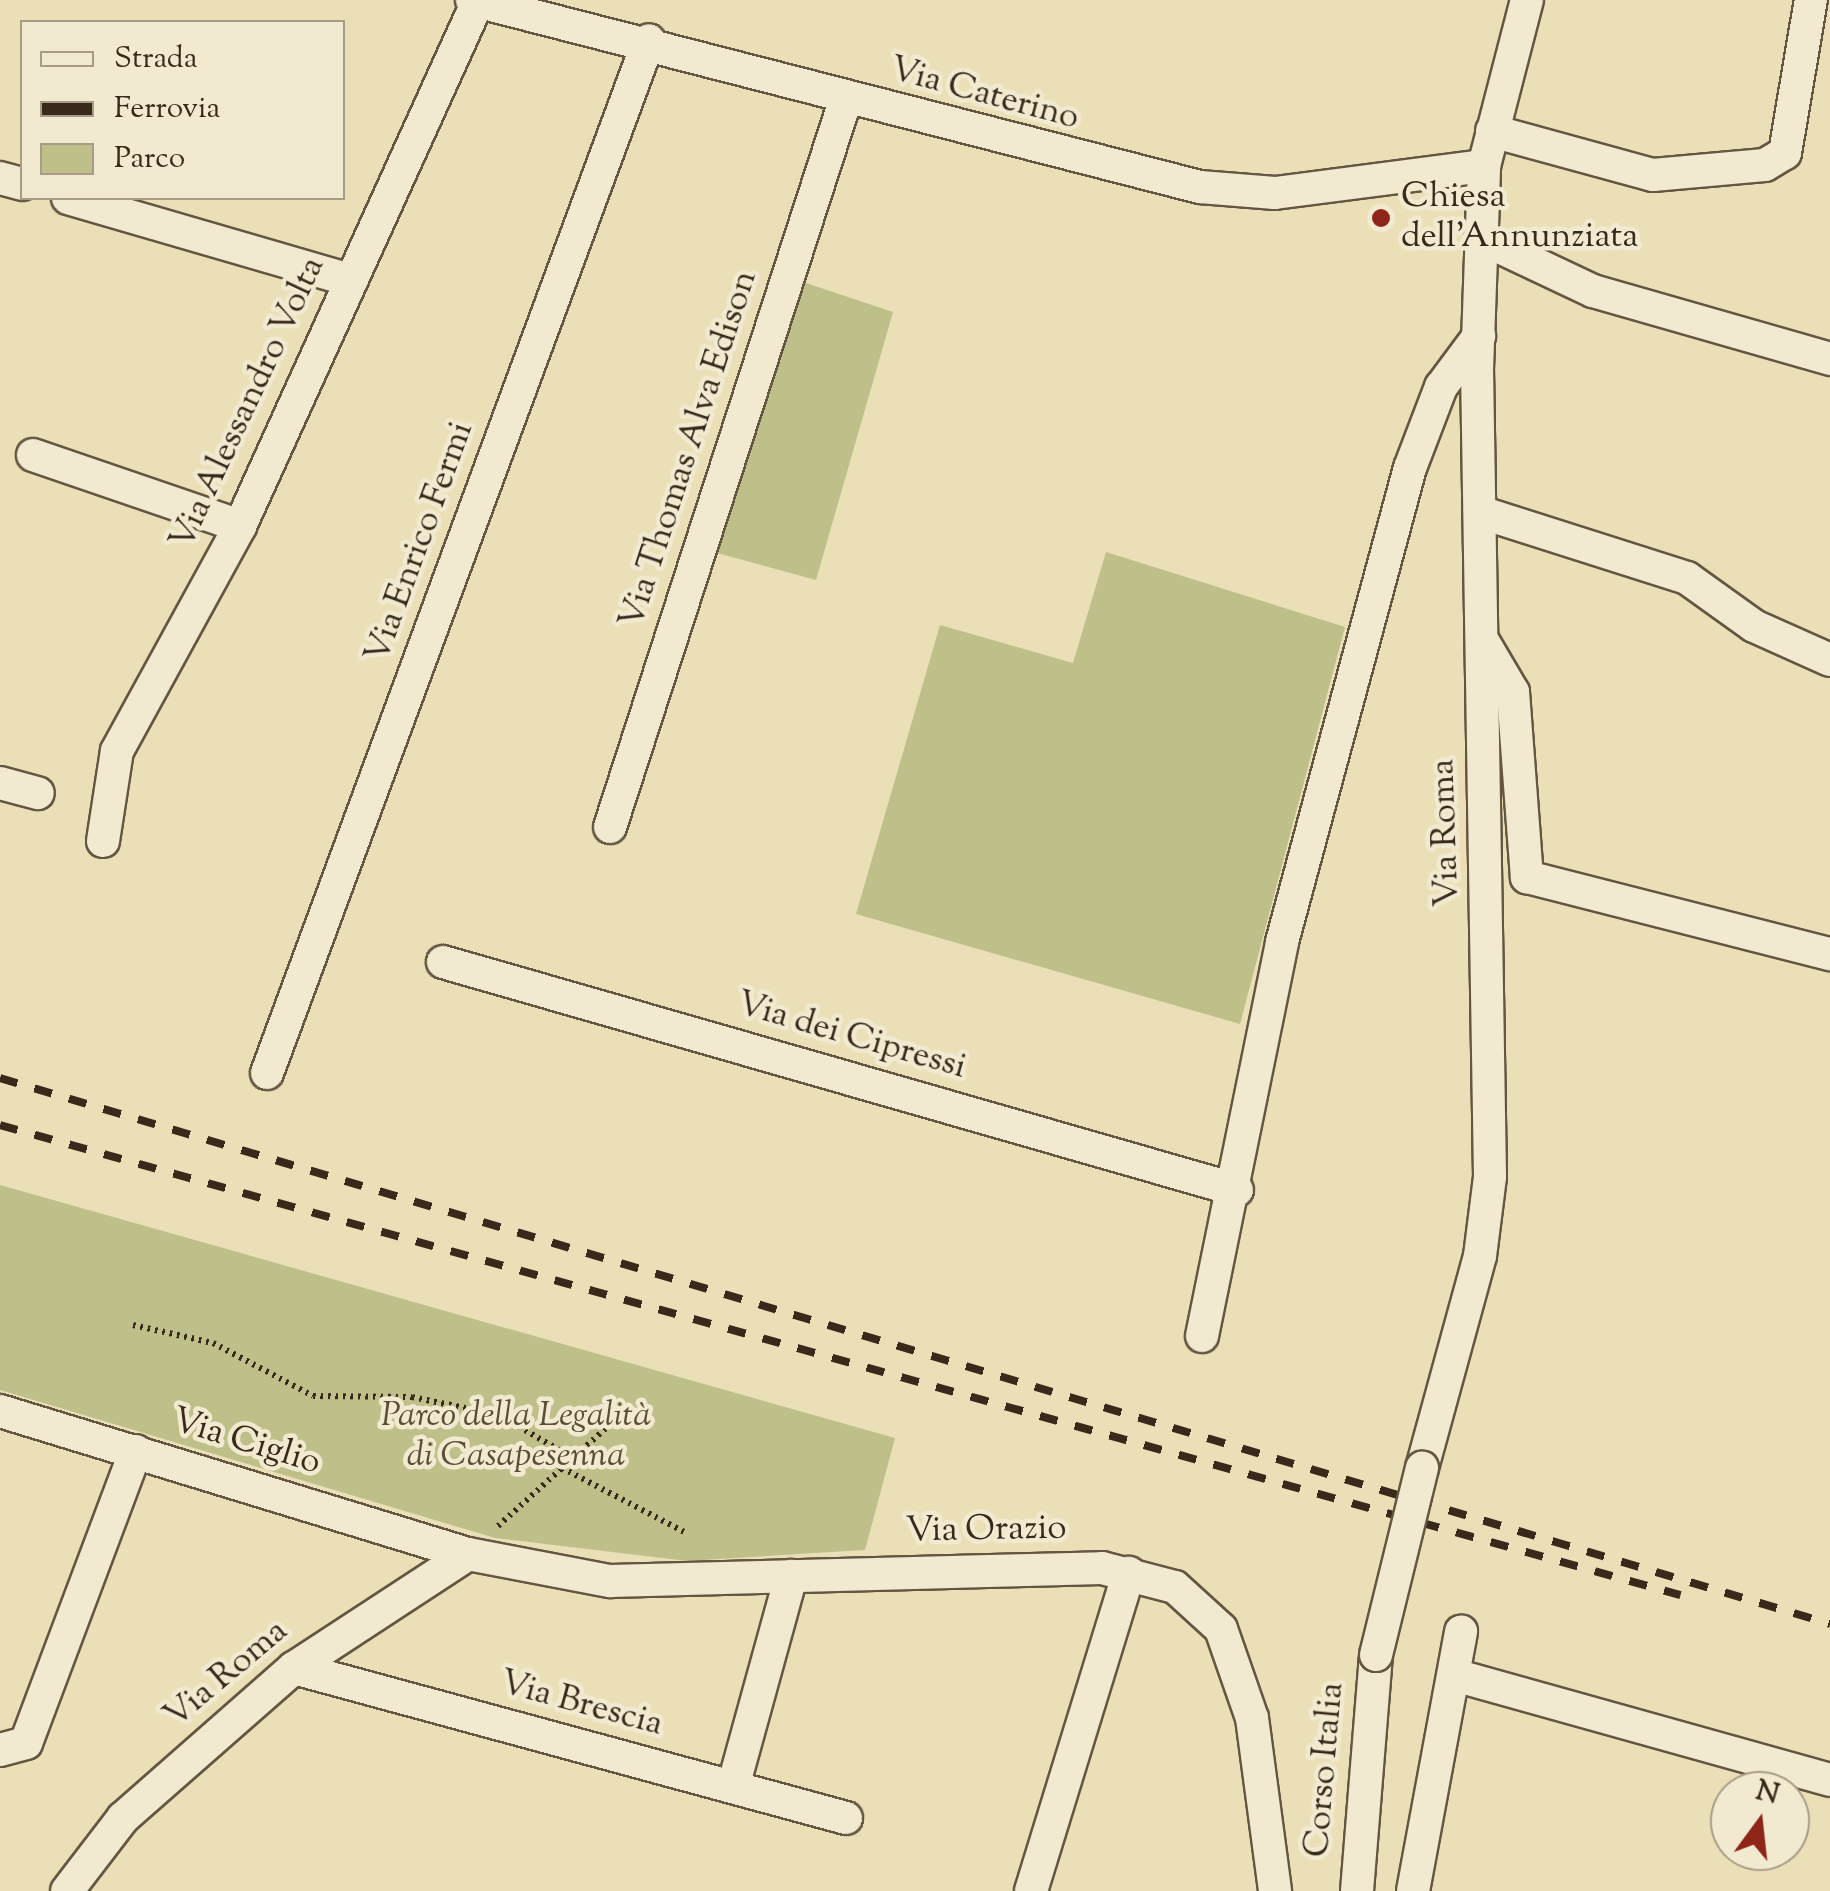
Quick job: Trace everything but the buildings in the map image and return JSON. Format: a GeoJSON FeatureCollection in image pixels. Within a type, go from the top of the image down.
{"type":"FeatureCollection","features":[{"type":"Feature","properties":{"kind":"street","name":"Via Caterino"},"geometry":{"type":"LineString","coordinates":[[475,0],[649,40],[846,98],[1200,187],[1275,193],[1484,166]]}},
{"type":"Feature","properties":{"kind":"street","name":"Via Alessandro Volta"},"geometry":{"type":"LineString","coordinates":[[103,842],[118,750],[240,526],[475,0]]}},
{"type":"Feature","properties":{"kind":"street","name":"Via Roma"},"geometry":{"type":"LineString","coordinates":[[1376,1655],[1480,1256],[1490,1177],[1480,512],[1479,336],[1485,240],[1484,166],[1527,0]]}},
{"type":"Feature","properties":{"kind":"street"},"geometry":{"type":"LineString","coordinates":[[1492,131],[1653,174],[1766,165],[1785,152],[1811,0]]}},
{"type":"Feature","properties":{"kind":"street","name":"Via Enrico Fermi"},"geometry":{"type":"LineString","coordinates":[[267,1073],[649,40]]}},
{"type":"Feature","properties":{"kind":"street","name":"Via Thomas Alva Edison"},"geometry":{"type":"LineString","coordinates":[[610,827],[846,98]]}},
{"type":"Feature","properties":{"kind":"street"},"geometry":{"type":"LineString","coordinates":[[75,200],[351,280]]}},
{"type":"Feature","properties":{"kind":"street"},"geometry":{"type":"LineString","coordinates":[[1485,240],[1593,291],[1830,360]]}},
{"type":"Feature","properties":{"kind":"street"},"geometry":{"type":"LineString","coordinates":[[1202,1336],[1236,1190],[1282,942],[1410,468],[1441,388],[1479,336]]}},
{"type":"Feature","properties":{"kind":"street"},"geometry":{"type":"LineString","coordinates":[[33,455],[240,526]]}},
{"type":"Feature","properties":{"kind":"street"},"geometry":{"type":"LineString","coordinates":[[1480,512],[1687,578],[1754,626],[1830,660]]}},
{"type":"Feature","properties":{"kind":"street"},"geometry":{"type":"LineString","coordinates":[[1482,640],[1514,692],[1527,877],[1830,954]]}},
{"type":"Feature","properties":{"kind":"street"},"geometry":{"type":"LineString","coordinates":[[0,783],[38,794]]}},
{"type":"Feature","properties":{"kind":"street","name":"Via dei Cipressi"},"geometry":{"type":"LineString","coordinates":[[443,962],[1236,1190]]}},
{"type":"Feature","properties":{"kind":"street","name":"Via Ciglio"},"geometry":{"type":"LineString","coordinates":[[0,1411],[468,1554]]}},
{"type":"Feature","properties":{"kind":"street"},"geometry":{"type":"LineString","coordinates":[[0,1750],[26,1743],[136,1451]]}},
{"type":"Feature","properties":{"kind":"street","name":"Via Roma"},"geometry":{"type":"LineString","coordinates":[[67,1891],[122,1818],[294,1668],[468,1554]]}},
{"type":"Feature","properties":{"kind":"street","name":"Via Orazio"},"geometry":{"type":"LineString","coordinates":[[468,1554],[610,1581],[1128,1573],[1175,1587],[1221,1629],[1252,1718],[1275,1891]]}},
{"type":"Feature","properties":{"kind":"street"},"geometry":{"type":"LineString","coordinates":[[1030,1891],[1128,1573]]}},
{"type":"Feature","properties":{"kind":"street"},"geometry":{"type":"LineString","coordinates":[[733,1788],[791,1576]]}},
{"type":"Feature","properties":{"kind":"street"},"geometry":{"type":"LineString","coordinates":[[1413,1891],[1461,1631]]}},
{"type":"Feature","properties":{"kind":"street","name":"Corso Italia"},"geometry":{"type":"LineString","coordinates":[[1356,1891],[1376,1655]]}},
{"type":"Feature","properties":{"kind":"street","name":"Via Brescia"},"geometry":{"type":"LineString","coordinates":[[294,1668],[846,1818]]}},
{"type":"Feature","properties":{"kind":"street"},"geometry":{"type":"LineString","coordinates":[[1454,1675],[1830,1780]]}},
{"type":"Feature","properties":{"kind":"path"},"geometry":{"type":"LineString","coordinates":[[133,1324],[213,1343],[314,1396],[412,1398],[499,1415],[573,1458]]}},
{"type":"Feature","properties":{"kind":"path"},"geometry":{"type":"LineString","coordinates":[[468,1554],[626,1410]]}},
{"type":"Feature","properties":{"kind":"path"},"geometry":{"type":"LineString","coordinates":[[562,1468],[688,1534]]}},
{"type":"Feature","properties":{"kind":"green space"},"geometry":{"type":"Polygon","coordinates":[[[803,282],[893,312],[816,580],[717,553],[803,282]]]}},
{"type":"Feature","properties":{"kind":"green space"},"geometry":{"type":"Polygon","coordinates":[[[1106,552],[1345,627],[1240,1024],[856,914],[940,625],[1073,663],[1106,552]]]}},
{"type":"Feature","properties":{"kind":"green space","name":"Parco della Legalità di Casapesenna"},"geometry":{"type":"Polygon","coordinates":[[[0,1185],[895,1438],[865,1550],[687,1561],[495,1538],[0,1390],[0,1185]]]}},
{"type":"Feature","properties":{"kind":"railway"},"geometry":{"type":"LineString","coordinates":[[0,1078],[1830,1624]]}},
{"type":"Feature","properties":{"kind":"railway"},"geometry":{"type":"LineString","coordinates":[[0,1125],[1680,1595]]}},
{"type":"Feature","properties":{"kind":"place","name":"Chiesa dell'Annunziata"},"geometry":{"type":"Point","coordinates":[1381,218]}}]}
